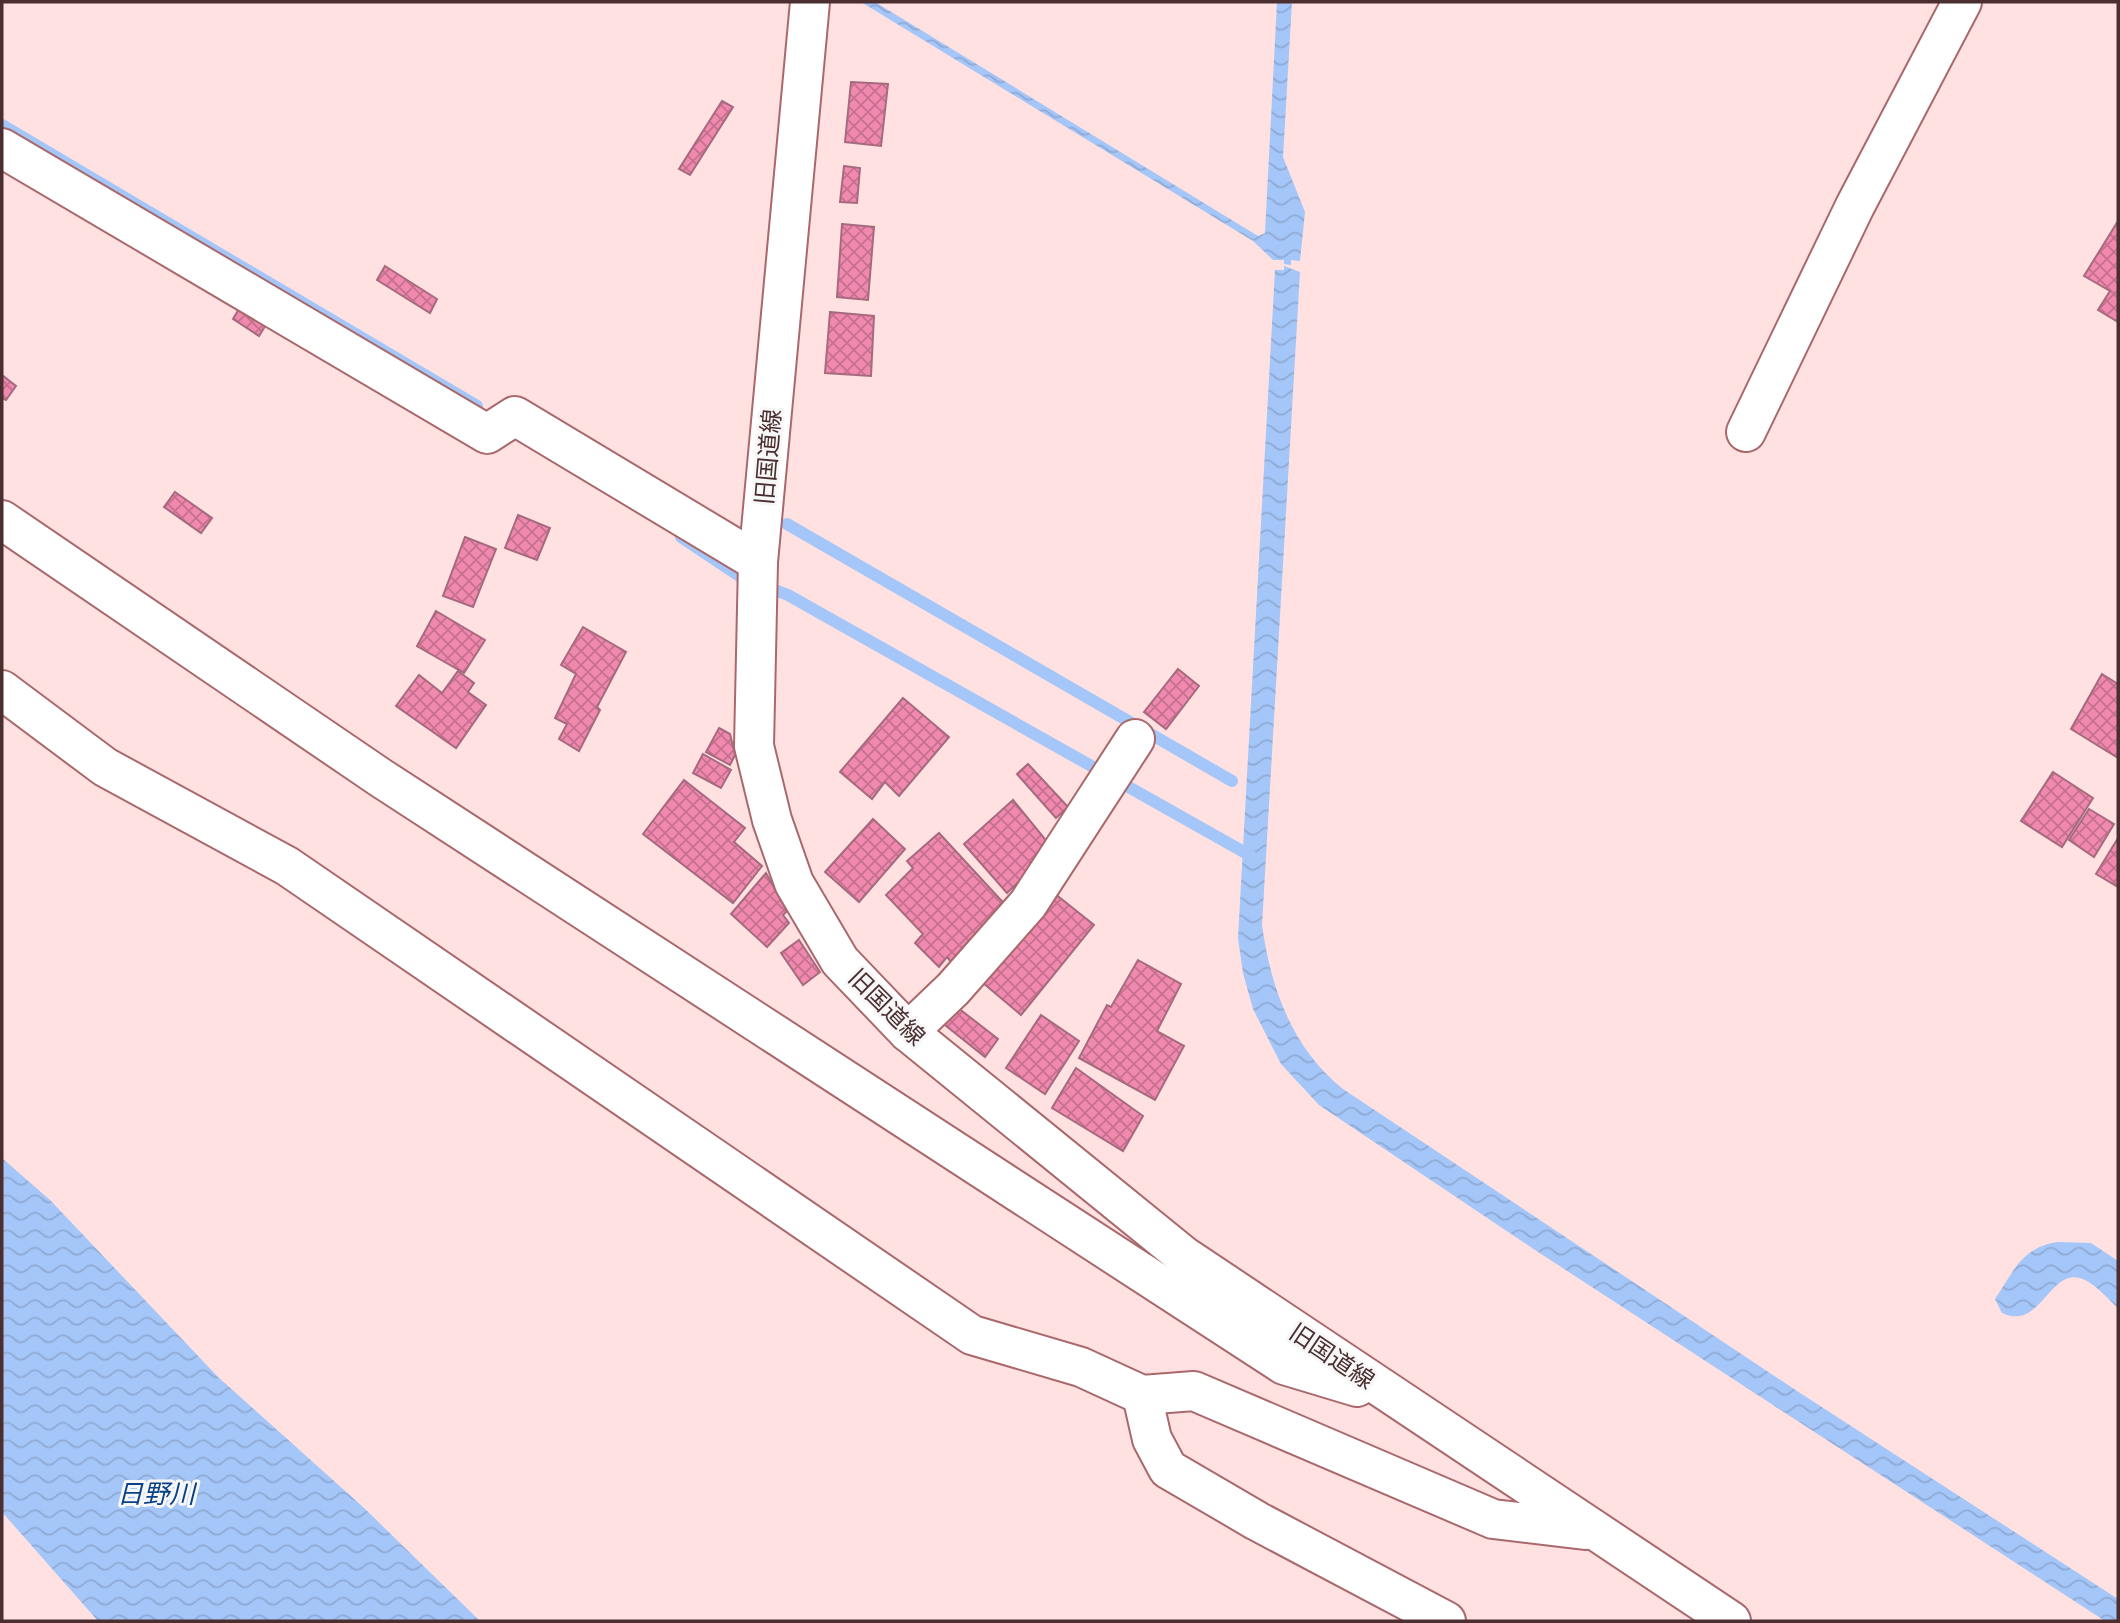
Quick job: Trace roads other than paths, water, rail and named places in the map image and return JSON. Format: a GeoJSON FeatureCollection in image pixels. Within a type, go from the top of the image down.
{"type":"FeatureCollection","features":[{"type":"Feature","properties":{"kind":"street"},"geometry":{"type":"LineString","coordinates":[[1746,432],[1856,206],[1962,2]]}},
{"type":"Feature","properties":{"kind":"street","name":"旧国道線"},"geometry":{"type":"LineString","coordinates":[[806,3],[758,562],[754,746],[772,820],[794,883],[840,961],[908,1032],[1184,1255],[1731,1621]]}},
{"type":"Feature","properties":{"kind":"street"},"geometry":{"type":"LineString","coordinates":[[2,148],[486,434],[515,416],[758,562]]}},
{"type":"Feature","properties":{"kind":"street"},"geometry":{"type":"LineString","coordinates":[[2,520],[381,778],[1284,1365],[1394,1398]]}},
{"type":"Feature","properties":{"kind":"street"},"geometry":{"type":"LineString","coordinates":[[2,690],[105,767],[287,866],[972,1335],[1081,1367],[1142,1395],[1194,1391],[1493,1519],[1594,1531]]}},
{"type":"Feature","properties":{"kind":"street"},"geometry":{"type":"LineString","coordinates":[[908,1032],[953,989],[1028,904],[1135,738]]}},
{"type":"Feature","properties":{"kind":"street"},"geometry":{"type":"LineString","coordinates":[[1142,1395],[1152,1440],[1168,1469],[1257,1521],[1446,1621]]}},
{"type":"Feature","properties":{"kind":"water"},"geometry":{"type":"Polygon","coordinates":[[[861,2],[875,2],[1258,236],[1265,233],[1277,2],[1292,2],[1283,157],[1305,212],[1300,261],[1291,260],[1291,265],[1284,264],[1284,260],[1273,260],[1253,241],[861,2]]]}},
{"type":"Feature","properties":{"kind":"water"},"geometry":{"type":"Polygon","coordinates":[[[1284,266],[1300,272],[1262,925],[1271,972],[1297,1036],[1325,1073],[1343,1089],[1797,1391],[2118,1599],[2118,1621],[2105,1621],[1535,1250],[1319,1105],[1281,1064],[1253,1009],[1243,973],[1238,938],[1275,270],[1284,270],[1284,266]]]}},
{"type":"Feature","properties":{"kind":"water","name":"日野川"},"geometry":{"type":"Polygon","coordinates":[[[2,1158],[50,1200],[218,1377],[363,1507],[480,1621],[98,1621],[2,1512],[2,1158]]]}},
{"type":"Feature","properties":{"kind":"water"},"geometry":{"type":"Polygon","coordinates":[[[2057,1242],[2091,1243],[2118,1261],[2118,1308],[2089,1282],[2073,1277],[2054,1288],[2027,1313],[2016,1316],[2002,1313],[1995,1299],[2013,1270],[2027,1255],[2057,1242]]]}},
{"type":"Feature","properties":{"kind":"waterway"},"geometry":{"type":"LineString","coordinates":[[2,125],[477,406]]}},
{"type":"Feature","properties":{"kind":"waterway"},"geometry":{"type":"LineString","coordinates":[[787,524],[1232,781]]}},
{"type":"Feature","properties":{"kind":"waterway"},"geometry":{"type":"LineString","coordinates":[[681,537],[741,577],[788,595],[1251,856]]}}]}
